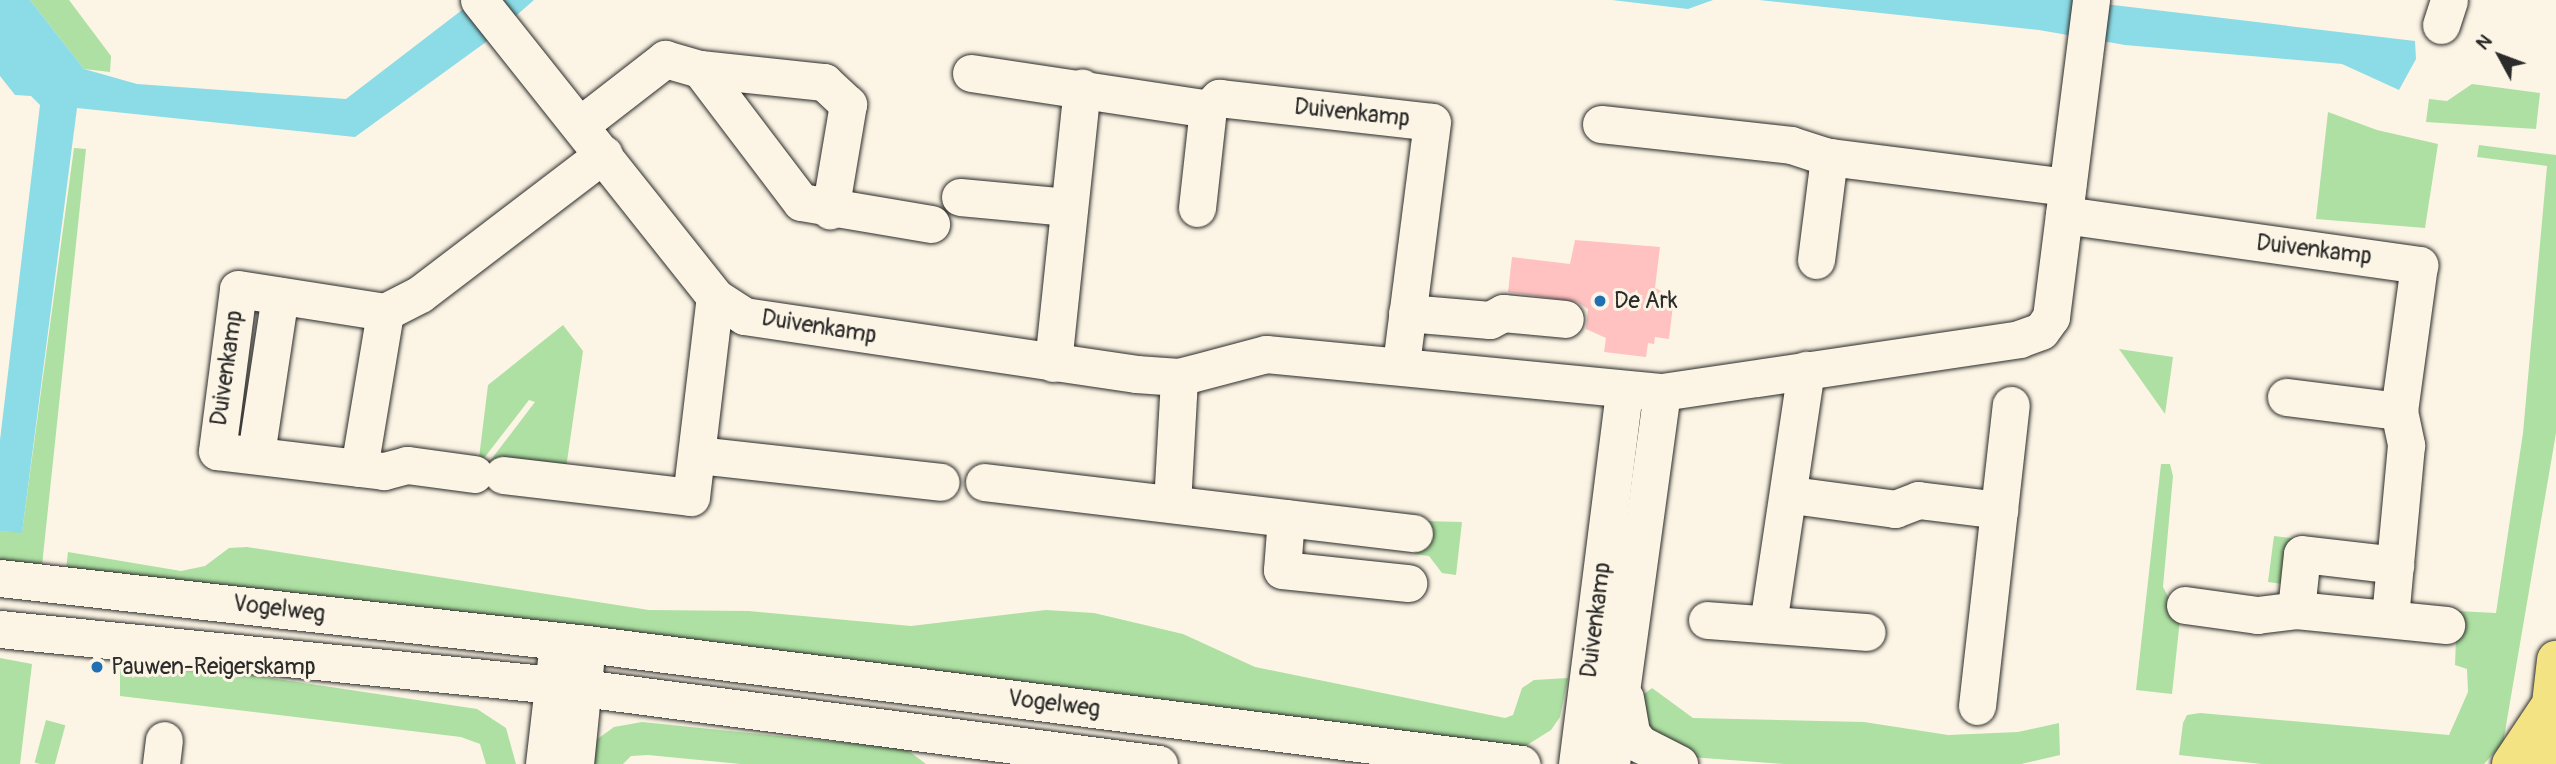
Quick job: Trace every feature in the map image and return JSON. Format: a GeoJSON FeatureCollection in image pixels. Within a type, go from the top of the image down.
{"type":"FeatureCollection","features":[{"type":"Feature","properties":{"kind":"main road"},"geometry":{"type":"LineString","coordinates":[[2544,764],[2556,660]]}},
{"type":"Feature","properties":{"kind":"main road"},"geometry":{"type":"LineString","coordinates":[[2511,764],[2553,699]]}},
{"type":"Feature","properties":{"kind":"street","name":"Duivenkamp"},"geometry":{"type":"LineString","coordinates":[[479,0],[715,297],[744,316],[1053,363],[1180,377],[1266,354],[1401,363],[1624,392],[1662,392],[2041,331],[2051,317],[2091,0]]}},
{"type":"Feature","properties":{"kind":"street"},"geometry":{"type":"LineString","coordinates":[[580,125],[665,59],[700,69],[824,82],[848,104],[830,210]]}},
{"type":"Feature","properties":{"kind":"street"},"geometry":{"type":"LineString","coordinates":[[700,69],[801,202],[830,210],[932,224]]}},
{"type":"Feature","properties":{"kind":"street","name":"Duivenkamp"},"geometry":{"type":"LineString","coordinates":[[971,73],[1208,109],[1219,98],[1432,122],[1401,363]]}},
{"type":"Feature","properties":{"kind":"street"},"geometry":{"type":"LineString","coordinates":[[1053,363],[1082,88]]}},
{"type":"Feature","properties":{"kind":"street"},"geometry":{"type":"LineString","coordinates":[[1197,208],[1208,109]]}},
{"type":"Feature","properties":{"kind":"street","name":"Duivenkamp"},"geometry":{"type":"LineString","coordinates":[[1601,124],[1791,145],[1829,157],[2419,265],[2399,411],[2406,445],[2390,618]]}},
{"type":"Feature","properties":{"kind":"street"},"geometry":{"type":"LineString","coordinates":[[359,468],[384,312],[420,294],[604,154]]}},
{"type":"Feature","properties":{"kind":"street"},"geometry":{"type":"LineString","coordinates":[[1816,260],[1829,157]]}},
{"type":"Feature","properties":{"kind":"street"},"geometry":{"type":"LineString","coordinates":[[960,197],[1068,207]]}},
{"type":"Feature","properties":{"kind":"street","name":"Duivenkamp"},"geometry":{"type":"LineString","coordinates":[[384,312],[280,296],[256,454],[384,471],[407,465],[691,497],[715,297]]}},
{"type":"Feature","properties":{"kind":"street"},"geometry":{"type":"LineString","coordinates":[[1407,313],[1565,319]]}},
{"type":"Feature","properties":{"kind":"street"},"geometry":{"type":"LineString","coordinates":[[1769,624],[1782,504],[1791,495],[1806,370]]}},
{"type":"Feature","properties":{"kind":"street"},"geometry":{"type":"LineString","coordinates":[[1172,504],[1180,377]]}},
{"type":"Feature","properties":{"kind":"street","name":"Duivenkamp"},"geometry":{"type":"LineString","coordinates":[[1577,764],[1624,392]]}},
{"type":"Feature","properties":{"kind":"street","name":"Duivenkamp"},"geometry":{"type":"LineString","coordinates":[[1611,764],[1662,392]]}},
{"type":"Feature","properties":{"kind":"street"},"geometry":{"type":"LineString","coordinates":[[2286,397],[2399,411]]}},
{"type":"Feature","properties":{"kind":"street"},"geometry":{"type":"LineString","coordinates":[[1977,706],[2011,405]]}},
{"type":"Feature","properties":{"kind":"street"},"geometry":{"type":"LineString","coordinates":[[697,455],[941,482]]}},
{"type":"Feature","properties":{"kind":"street"},"geometry":{"type":"LineString","coordinates":[[984,482],[1414,533]]}},
{"type":"Feature","properties":{"kind":"street"},"geometry":{"type":"LineString","coordinates":[[1791,495],[1895,509],[1918,500],[1999,510]]}},
{"type":"Feature","properties":{"kind":"street"},"geometry":{"type":"LineString","coordinates":[[1286,518],[1282,570],[1408,583]]}},
{"type":"Feature","properties":{"kind":"street"},"geometry":{"type":"LineString","coordinates":[[2296,610],[2302,554],[2395,565]]}},
{"type":"Feature","properties":{"kind":"street","name":"Vogelweg"},"geometry":{"type":"LineString","coordinates":[[0,578],[573,643],[1521,764]]}},
{"type":"Feature","properties":{"kind":"street"},"geometry":{"type":"LineString","coordinates":[[2185,605],[2257,615],[2296,610],[2446,625]]}},
{"type":"Feature","properties":{"kind":"street"},"geometry":{"type":"LineString","coordinates":[[1707,620],[1867,632]]}},
{"type":"Feature","properties":{"kind":"street","name":"Vogelweg"},"geometry":{"type":"LineString","coordinates":[[0,629],[568,687],[1159,764]]}},
{"type":"Feature","properties":{"kind":"street"},"geometry":{"type":"LineString","coordinates":[[544,764],[568,687],[573,643]]}},
{"type":"Feature","properties":{"kind":"street","name":"Duivenkamp"},"geometry":{"type":"LineString","coordinates":[[1623,682],[1631,733],[1658,757],[1679,764]]}},
{"type":"Feature","properties":{"kind":"street"},"geometry":{"type":"LineString","coordinates":[[568,687],[575,764]]}},
{"type":"Feature","properties":{"kind":"green space"},"geometry":{"type":"Polygon","coordinates":[[[30,0],[69,0],[111,56],[110,72],[84,69],[30,0]]]}},
{"type":"Feature","properties":{"kind":"green space"},"geometry":{"type":"Polygon","coordinates":[[[2472,84],[2540,93],[2536,129],[2426,122],[2429,99],[2447,101],[2472,84]]]}},
{"type":"Feature","properties":{"kind":"green space"},"geometry":{"type":"Polygon","coordinates":[[[2328,112],[2377,130],[2438,144],[2425,228],[2316,219],[2328,112]]]}},
{"type":"Feature","properties":{"kind":"green space"},"geometry":{"type":"Polygon","coordinates":[[[2479,145],[2556,155],[2556,433],[2503,743],[2484,764],[2262,764],[2179,755],[2183,723],[2187,715],[2200,713],[2449,735],[2468,692],[2467,669],[2455,665],[2457,611],[2496,613],[2523,433],[2547,166],[2477,157],[2479,145]]]}},
{"type":"Feature","properties":{"kind":"green space"},"geometry":{"type":"Polygon","coordinates":[[[74,148],[86,149],[41,575],[0,570],[0,531],[22,532],[74,148]]]}},
{"type":"Feature","properties":{"kind":"green space"},"geometry":{"type":"Polygon","coordinates":[[[563,325],[583,351],[565,475],[487,465],[535,402],[529,400],[478,466],[488,385],[563,325]]]}},
{"type":"Feature","properties":{"kind":"green space"},"geometry":{"type":"Polygon","coordinates":[[[2119,349],[2173,357],[2165,414],[2119,349]]]}},
{"type":"Feature","properties":{"kind":"green space"},"geometry":{"type":"Polygon","coordinates":[[[2161,464],[2170,464],[2173,476],[2163,587],[2180,619],[2172,694],[2136,690],[2161,464]]]}},
{"type":"Feature","properties":{"kind":"green space"},"geometry":{"type":"Polygon","coordinates":[[[1424,521],[1462,522],[1456,575],[1442,573],[1429,556],[1414,554],[1424,521]]]}},
{"type":"Feature","properties":{"kind":"green space"},"geometry":{"type":"Polygon","coordinates":[[[2274,536],[2297,539],[2282,584],[2268,582],[2274,536]]]}},
{"type":"Feature","properties":{"kind":"green space"},"geometry":{"type":"Polygon","coordinates":[[[247,547],[649,610],[749,611],[911,626],[1046,610],[1094,613],[1183,634],[1255,667],[1505,718],[1513,715],[1522,688],[1534,680],[1568,678],[1560,717],[1551,730],[1521,749],[65,578],[68,552],[181,571],[205,566],[229,548],[247,547]]]}},
{"type":"Feature","properties":{"kind":"green space"},"geometry":{"type":"Polygon","coordinates":[[[0,658],[32,664],[20,764],[0,764],[0,658]]]}},
{"type":"Feature","properties":{"kind":"green space"},"geometry":{"type":"Polygon","coordinates":[[[197,667],[477,709],[506,728],[516,764],[486,764],[480,744],[461,737],[120,696],[120,669],[197,667]]]}},
{"type":"Feature","properties":{"kind":"green space"},"geometry":{"type":"Polygon","coordinates":[[[1652,688],[1693,718],[1864,722],[1948,735],[2018,732],[2059,723],[2060,755],[2021,764],[1784,764],[1664,755],[1630,705],[1652,688]]]}},
{"type":"Feature","properties":{"kind":"green space"},"geometry":{"type":"Polygon","coordinates":[[[46,720],[65,725],[55,764],[35,763],[46,720]]]}},
{"type":"Feature","properties":{"kind":"green space"},"geometry":{"type":"Polygon","coordinates":[[[642,722],[906,749],[926,764],[741,764],[648,755],[631,756],[623,764],[591,764],[596,740],[614,727],[642,722]]]}},
{"type":"Feature","properties":{"kind":"water"},"geometry":{"type":"Polygon","coordinates":[[[0,0],[30,0],[84,69],[137,84],[346,99],[475,0],[534,0],[486,42],[355,137],[77,108],[22,533],[0,531],[0,440],[40,105],[31,96],[15,95],[0,76],[0,0]]]}},
{"type":"Feature","properties":{"kind":"water"},"geometry":{"type":"Polygon","coordinates":[[[1612,0],[1713,0],[1688,9],[1612,0]]]}},
{"type":"Feature","properties":{"kind":"water"},"geometry":{"type":"Polygon","coordinates":[[[1759,0],[2071,0],[2415,41],[2416,59],[2399,90],[2342,64],[2125,45],[2039,30],[1759,0]]]}},
{"type":"Feature","properties":{"kind":"building","name":"De Ark"},"geometry":{"type":"Polygon","coordinates":[[[1575,240],[1660,247],[1655,288],[1674,297],[1669,339],[1655,337],[1654,344],[1648,343],[1646,357],[1604,352],[1606,338],[1586,329],[1588,309],[1577,302],[1508,292],[1512,257],[1570,264],[1575,240]]]}},
{"type":"Feature","properties":{"kind":"place","name":"De Ark"},"geometry":{"type":"Point","coordinates":[1600,301]}},
{"type":"Feature","properties":{"kind":"place","name":"Pauwen-Reigerskamp"},"geometry":{"type":"Point","coordinates":[97,667]}}]}
